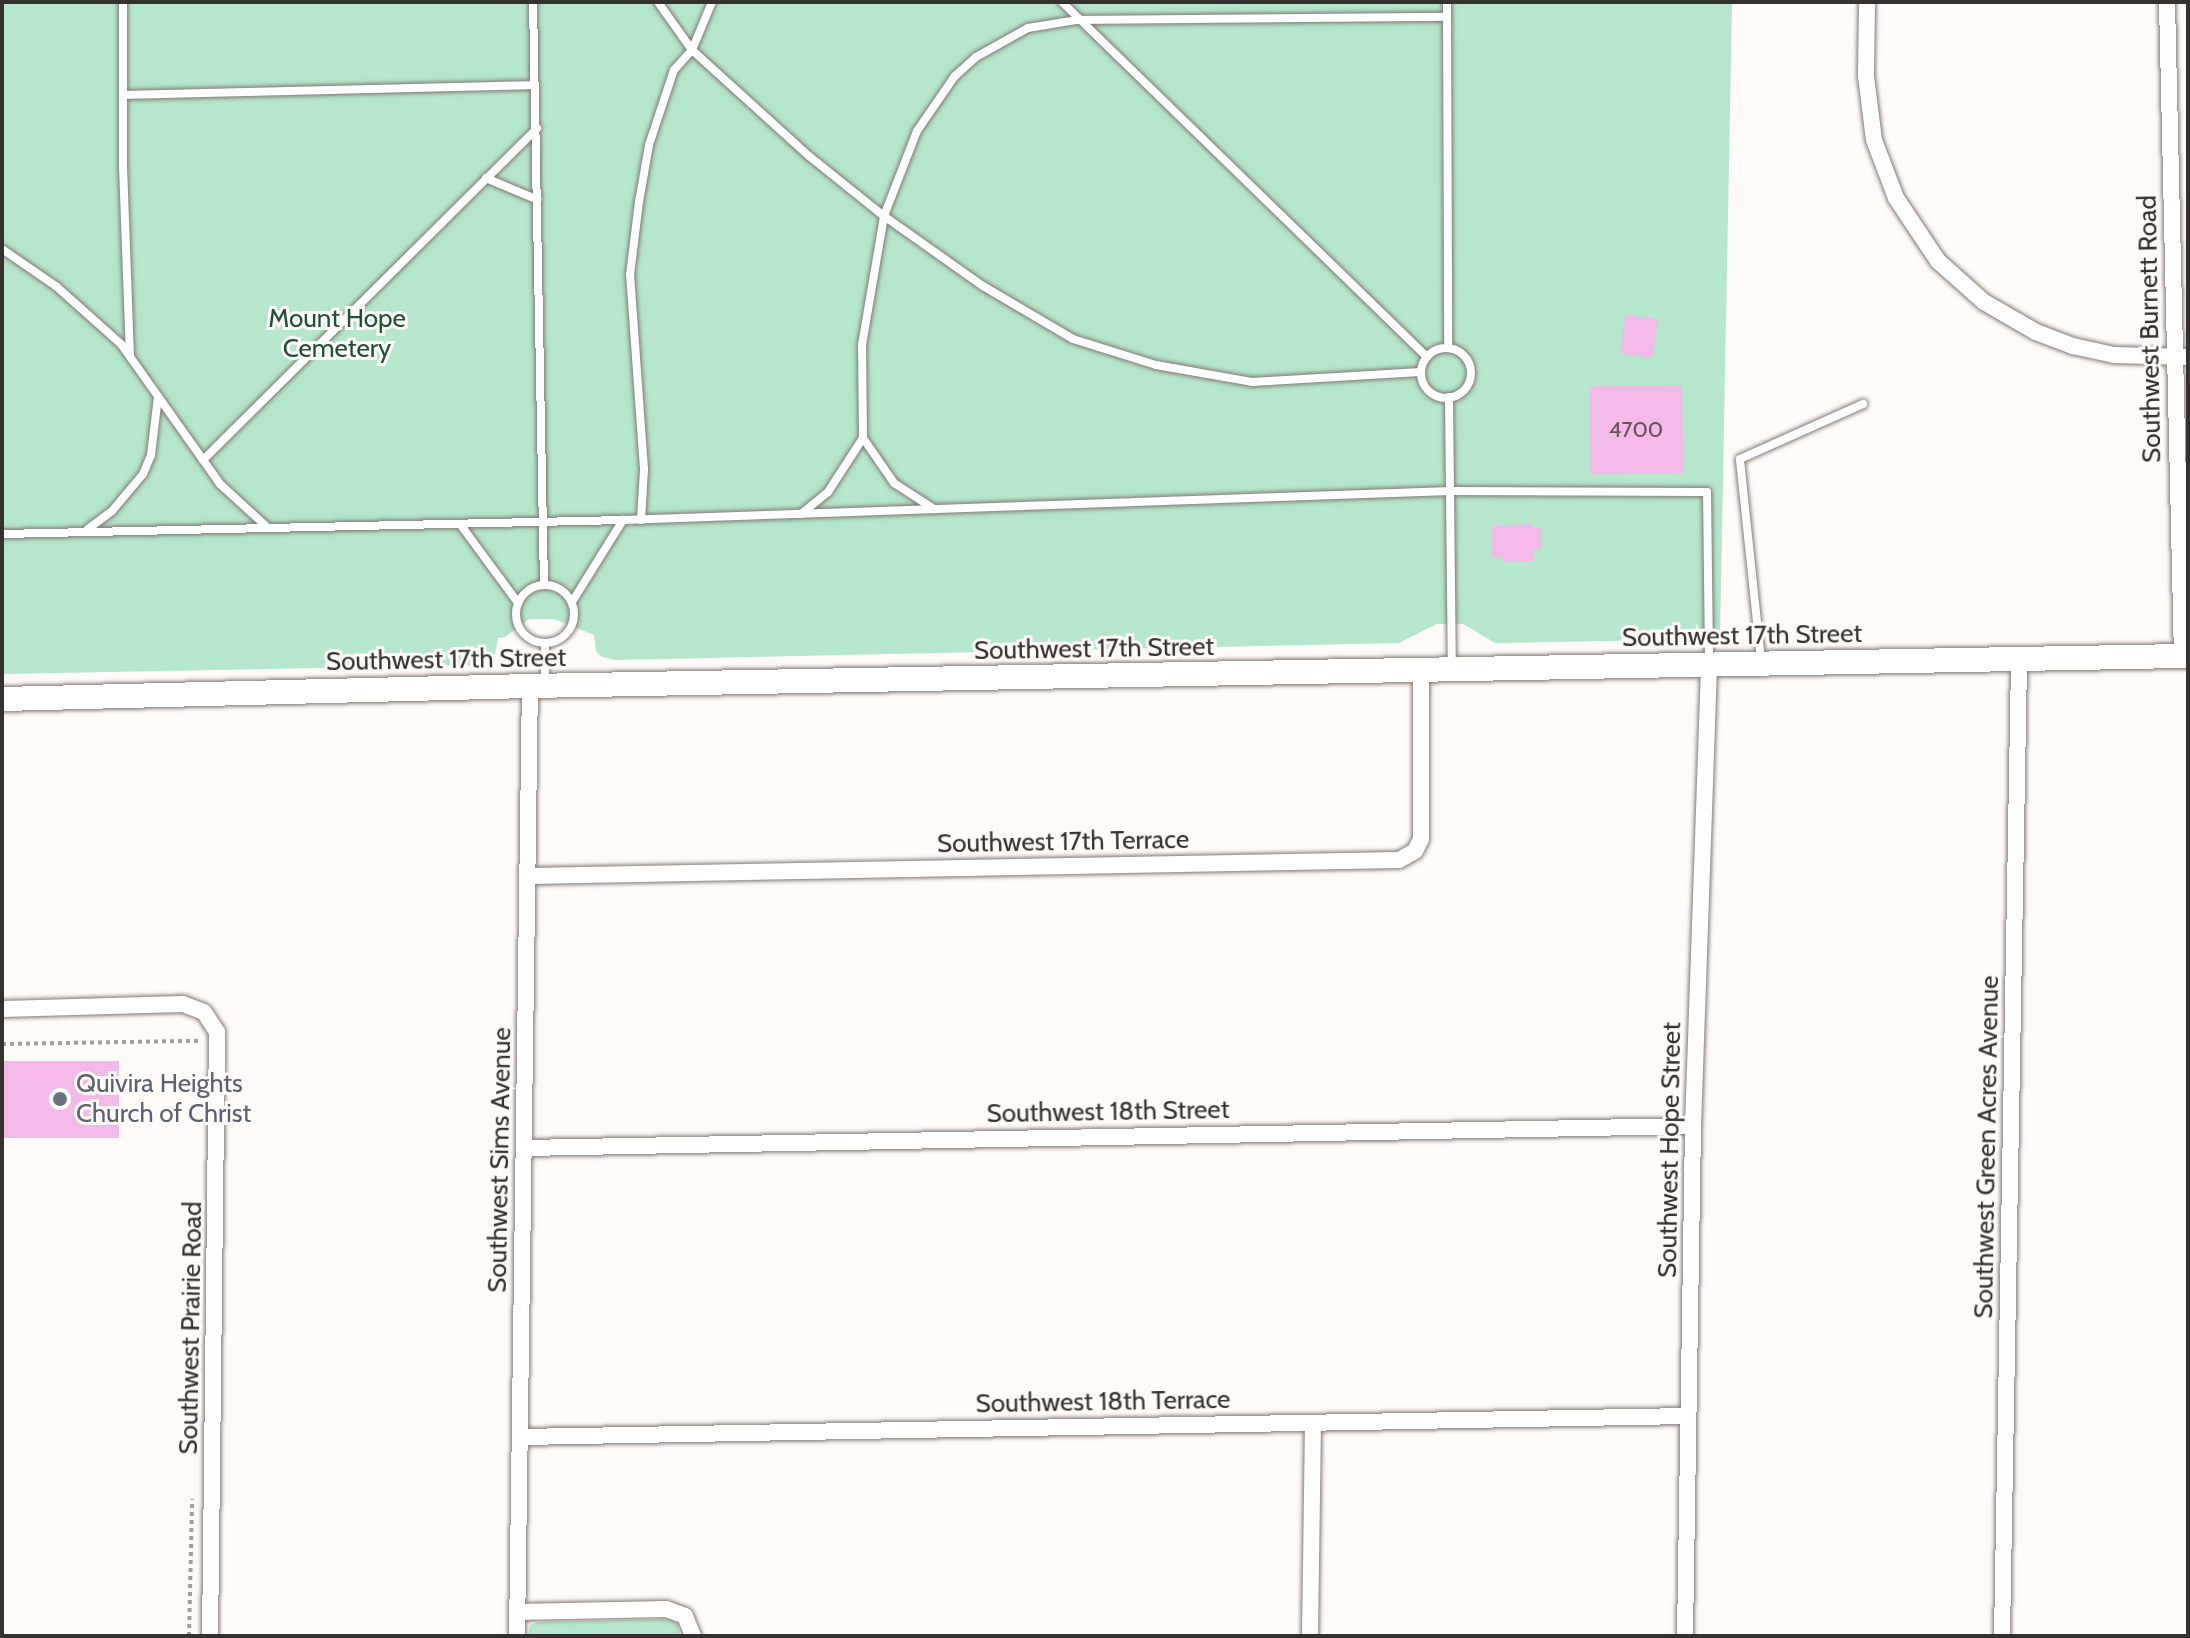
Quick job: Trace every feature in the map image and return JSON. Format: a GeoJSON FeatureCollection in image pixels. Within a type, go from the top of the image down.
{"type":"FeatureCollection","features":[{"type":"Feature","properties":{"kind":"main road","name":"Southwest 17th Street"},"geometry":{"type":"LineString","coordinates":[[2,699],[538,686],[2185,656]]}},
{"type":"Feature","properties":{"kind":"street"},"geometry":{"type":"LineString","coordinates":[[1867,2],[1866,76],[1874,140],[1896,198],[1938,261],[1984,302],[2036,332],[2093,352],[2181,357]]}},
{"type":"Feature","properties":{"kind":"street","name":"Southwest Burnett Road"},"geometry":{"type":"LineString","coordinates":[[2167,2],[2181,357],[2185,656]]}},
{"type":"Feature","properties":{"kind":"street","name":"Southwest Green Acres Avenue"},"geometry":{"type":"LineString","coordinates":[[2002,1636],[2019,659]]}},
{"type":"Feature","properties":{"kind":"street","name":"Southwest Hope Street"},"geometry":{"type":"LineString","coordinates":[[1685,1636],[1693,1126],[1709,666]]}},
{"type":"Feature","properties":{"kind":"street","name":"Southwest 17th Terrace"},"geometry":{"type":"LineString","coordinates":[[528,876],[1399,860],[1415,851],[1421,839],[1421,670]]}},
{"type":"Feature","properties":{"kind":"street","name":"Southwest Sims Avenue"},"geometry":{"type":"LineString","coordinates":[[517,1636],[528,876],[538,686]]}},
{"type":"Feature","properties":{"kind":"street","name":"Southwest Prairie Road"},"geometry":{"type":"LineString","coordinates":[[2,1009],[183,1004],[194,1006],[212,1021],[219,1041],[210,1636]]}},
{"type":"Feature","properties":{"kind":"street","name":"Southwest 18th Street"},"geometry":{"type":"LineString","coordinates":[[524,1148],[1693,1126]]}},
{"type":"Feature","properties":{"kind":"street","name":"Southwest 18th Terrace"},"geometry":{"type":"LineString","coordinates":[[520,1437],[1688,1416]]}},
{"type":"Feature","properties":{"kind":"street"},"geometry":{"type":"LineString","coordinates":[[1310,1636],[1313,1423]]}},
{"type":"Feature","properties":{"kind":"street"},"geometry":{"type":"LineString","coordinates":[[517,1612],[666,1609],[685,1616],[693,1636]]}},
{"type":"Feature","properties":{"kind":"lane"},"geometry":{"type":"LineString","coordinates":[[123,2],[123,166],[130,356]]}},
{"type":"Feature","properties":{"kind":"lane"},"geometry":{"type":"LineString","coordinates":[[533,2],[544,585]]}},
{"type":"Feature","properties":{"kind":"lane"},"geometry":{"type":"LineString","coordinates":[[658,2],[692,50],[809,156],[884,216],[983,286],[1073,339],[1156,365],[1252,382],[1421,372]]}},
{"type":"Feature","properties":{"kind":"lane"},"geometry":{"type":"LineString","coordinates":[[641,520],[644,469],[630,275],[649,145],[674,70],[692,50],[712,2]]}},
{"type":"Feature","properties":{"kind":"lane"},"geometry":{"type":"LineString","coordinates":[[1062,2],[1077,20],[1427,357]]}},
{"type":"Feature","properties":{"kind":"lane"},"geometry":{"type":"LineString","coordinates":[[1447,2],[1448,347]]}},
{"type":"Feature","properties":{"kind":"lane"},"geometry":{"type":"LineString","coordinates":[[800,514],[828,492],[863,438],[862,345],[884,216],[917,131],[955,76],[976,57],[1028,28],[1077,20],[1447,17]]}},
{"type":"Feature","properties":{"kind":"lane"},"geometry":{"type":"LineString","coordinates":[[125,95],[535,85]]}},
{"type":"Feature","properties":{"kind":"lane"},"geometry":{"type":"LineString","coordinates":[[203,460],[537,128]]}},
{"type":"Feature","properties":{"kind":"lane"},"geometry":{"type":"LineString","coordinates":[[486,178],[538,200]]}},
{"type":"Feature","properties":{"kind":"lane"},"geometry":{"type":"LineString","coordinates":[[2,249],[57,287],[121,344],[220,484],[268,528]]}},
{"type":"Feature","properties":{"kind":"lane"},"geometry":{"type":"LineString","coordinates":[[1448,347],[1463,353],[1471,375],[1464,390],[1449,397],[1433,394],[1422,380],[1421,372],[1427,357],[1448,347]]}},
{"type":"Feature","properties":{"kind":"lane"},"geometry":{"type":"LineString","coordinates":[[87,529],[112,511],[143,474],[151,455],[158,395]]}},
{"type":"Feature","properties":{"kind":"lane"},"geometry":{"type":"LineString","coordinates":[[1449,397],[1452,669]]}},
{"type":"Feature","properties":{"kind":"lane"},"geometry":{"type":"LineString","coordinates":[[1761,664],[1740,459],[1863,404]]}},
{"type":"Feature","properties":{"kind":"lane"},"geometry":{"type":"LineString","coordinates":[[863,438],[894,483],[934,509]]}},
{"type":"Feature","properties":{"kind":"lane"},"geometry":{"type":"LineString","coordinates":[[2,534],[87,529],[641,520],[1450,491],[1707,492],[1709,666]]}},
{"type":"Feature","properties":{"kind":"lane"},"geometry":{"type":"LineString","coordinates":[[572,602],[623,520]]}},
{"type":"Feature","properties":{"kind":"lane"},"geometry":{"type":"LineString","coordinates":[[460,524],[518,603],[517,622],[520,630],[535,642],[545,643],[563,637],[570,630],[574,611],[572,602],[558,588],[544,585],[531,589],[518,603]]}},
{"type":"Feature","properties":{"kind":"lane"},"geometry":{"type":"LineString","coordinates":[[538,686],[545,643]]}},
{"type":"Feature","properties":{"kind":"path"},"geometry":{"type":"LineString","coordinates":[[2,1044],[212,1041]]}},
{"type":"Feature","properties":{"kind":"green space","name":"Mount Hope Cemetery"},"geometry":{"type":"Polygon","coordinates":[[[2,2],[1732,2],[1720,639],[1495,643],[1463,624],[1437,624],[1399,643],[615,660],[602,657],[596,651],[594,635],[554,619],[529,619],[505,637],[498,638],[495,654],[479,665],[2,674],[2,2]]]}},
{"type":"Feature","properties":{"kind":"green space"},"geometry":{"type":"Polygon","coordinates":[[[670,1619],[678,1625],[680,1636],[528,1636],[530,1625],[539,1622],[670,1619]]]}},
{"type":"Feature","properties":{"kind":"building"},"geometry":{"type":"Polygon","coordinates":[[[1625,315],[1658,319],[1653,358],[1620,354],[1625,315]]]}},
{"type":"Feature","properties":{"kind":"building"},"geometry":{"type":"Polygon","coordinates":[[[1682,385],[1684,473],[1591,475],[1589,387],[1682,385]]]}},
{"type":"Feature","properties":{"kind":"building"},"geometry":{"type":"Polygon","coordinates":[[[1532,524],[1532,528],[1542,528],[1542,550],[1533,550],[1533,561],[1503,562],[1503,557],[1492,557],[1492,526],[1532,524]]]}},
{"type":"Feature","properties":{"kind":"building","name":"Quivira Heights Church of Christ"},"geometry":{"type":"Polygon","coordinates":[[[2,1061],[119,1061],[119,1138],[2,1138],[2,1061]]]}},
{"type":"Feature","properties":{"kind":"place","name":"Quivira Heights Church of Christ"},"geometry":{"type":"Point","coordinates":[60,1099]}}]}
